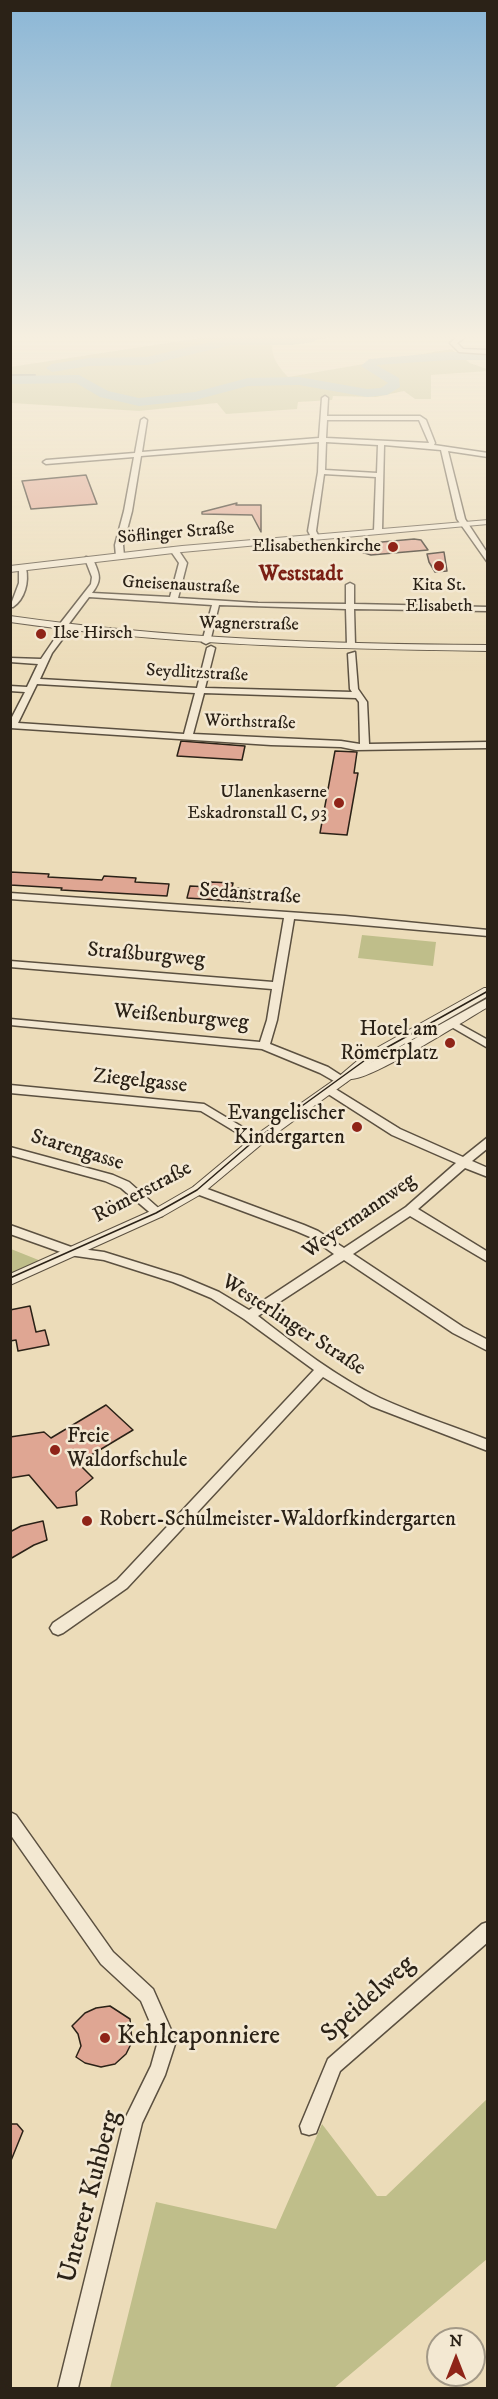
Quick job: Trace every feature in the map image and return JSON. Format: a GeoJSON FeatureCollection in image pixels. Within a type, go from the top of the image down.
{"type":"FeatureCollection","features":[{"type":"Feature","properties":{"kind":"street"},"geometry":{"type":"LineString","coordinates":[[120,556],[119,546],[128,511],[137,450]]}},
{"type":"Feature","properties":{"kind":"street"},"geometry":{"type":"LineString","coordinates":[[46,462],[199,450]]}},
{"type":"Feature","properties":{"kind":"street"},"geometry":{"type":"LineString","coordinates":[[315,537],[312,531],[322,450]]}},
{"type":"Feature","properties":{"kind":"street"},"geometry":{"type":"LineString","coordinates":[[378,531],[380,450]]}},
{"type":"Feature","properties":{"kind":"street"},"geometry":{"type":"LineString","coordinates":[[444,450],[463,524],[488,561]]}},
{"type":"Feature","properties":{"kind":"street"},"geometry":{"type":"LineString","coordinates":[[456,450],[488,455]]}},
{"type":"Feature","properties":{"kind":"street"},"geometry":{"type":"LineString","coordinates":[[321,472],[378,475]]}},
{"type":"Feature","properties":{"kind":"street","name":"Söflinger Straße"},"geometry":{"type":"LineString","coordinates":[[10,569],[174,550],[488,522]]}},
{"type":"Feature","properties":{"kind":"street"},"geometry":{"type":"LineString","coordinates":[[174,550],[183,563],[174,601]]}},
{"type":"Feature","properties":{"kind":"street"},"geometry":{"type":"LineString","coordinates":[[12,725],[43,662],[62,630],[95,584],[94,570],[89,559]]}},
{"type":"Feature","properties":{"kind":"street"},"geometry":{"type":"LineString","coordinates":[[13,605],[25,577],[22,568]]}},
{"type":"Feature","properties":{"kind":"street"},"geometry":{"type":"LineString","coordinates":[[350,585],[354,689],[363,702],[365,747]]}},
{"type":"Feature","properties":{"kind":"street","name":"Gneisenaustraße"},"geometry":{"type":"LineString","coordinates":[[89,595],[216,603],[488,609]]}},
{"type":"Feature","properties":{"kind":"street"},"geometry":{"type":"LineString","coordinates":[[188,737],[216,603]]}},
{"type":"Feature","properties":{"kind":"street","name":"Wagnerstraße"},"geometry":{"type":"LineString","coordinates":[[10,619],[62,630]]}},
{"type":"Feature","properties":{"kind":"street","name":"Wagnerstraße"},"geometry":{"type":"LineString","coordinates":[[10,626],[209,645],[488,654]]}},
{"type":"Feature","properties":{"kind":"street","name":"Wagnerstraße"},"geometry":{"type":"LineString","coordinates":[[352,649],[488,648]]}},
{"type":"Feature","properties":{"kind":"street"},"geometry":{"type":"LineString","coordinates":[[10,660],[43,662]]}},
{"type":"Feature","properties":{"kind":"street","name":"Seydlitzstraße"},"geometry":{"type":"LineString","coordinates":[[10,688],[32,686],[357,695]]}},
{"type":"Feature","properties":{"kind":"street","name":"Wörthstraße"},"geometry":{"type":"LineString","coordinates":[[12,725],[365,747],[488,744]]}},
{"type":"Feature","properties":{"kind":"street","name":"Sedanstraße"},"geometry":{"type":"LineString","coordinates":[[10,896],[290,915],[488,933]]}},
{"type":"Feature","properties":{"kind":"street"},"geometry":{"type":"LineString","coordinates":[[264,1046],[272,1020],[290,915]]}},
{"type":"Feature","properties":{"kind":"street","name":"Straßburgweg"},"geometry":{"type":"LineString","coordinates":[[10,964],[278,986]]}},
{"type":"Feature","properties":{"kind":"street","name":"Römerstraße"},"geometry":{"type":"LineString","coordinates":[[10,1280],[158,1213],[198,1190],[258,1140],[341,1081],[368,1058],[488,991]]}},
{"type":"Feature","properties":{"kind":"street","name":"Römerstraße"},"geometry":{"type":"LineString","coordinates":[[341,1081],[377,1065],[488,1002]]}},
{"type":"Feature","properties":{"kind":"street","name":"Weißenburgweg"},"geometry":{"type":"LineString","coordinates":[[10,1022],[264,1046],[324,1070],[341,1081]]}},
{"type":"Feature","properties":{"kind":"street"},"geometry":{"type":"LineString","coordinates":[[452,1023],[488,1045]]}},
{"type":"Feature","properties":{"kind":"street","name":"Ziegelgasse"},"geometry":{"type":"LineString","coordinates":[[10,1089],[204,1108],[258,1140]]}},
{"type":"Feature","properties":{"kind":"street"},"geometry":{"type":"LineString","coordinates":[[329,1089],[396,1132],[488,1173]]}},
{"type":"Feature","properties":{"kind":"street","name":"Weyermannweg"},"geometry":{"type":"LineString","coordinates":[[249,1316],[410,1210],[488,1141]]}},
{"type":"Feature","properties":{"kind":"street","name":"Starengasse"},"geometry":{"type":"LineString","coordinates":[[10,1151],[125,1185],[158,1213]]}},
{"type":"Feature","properties":{"kind":"street"},"geometry":{"type":"LineString","coordinates":[[198,1190],[228,1204],[289,1222],[314,1233],[458,1330],[488,1346]]}},
{"type":"Feature","properties":{"kind":"street"},"geometry":{"type":"LineString","coordinates":[[410,1210],[488,1258]]}},
{"type":"Feature","properties":{"kind":"street","name":"Westerlinger Straße"},"geometry":{"type":"LineString","coordinates":[[10,1230],[73,1252],[104,1256],[177,1279],[215,1295],[249,1316],[322,1370],[376,1402],[488,1446]]}},
{"type":"Feature","properties":{"kind":"street"},"geometry":{"type":"LineString","coordinates":[[58,1628],[122,1584],[322,1370]]}},
{"type":"Feature","properties":{"kind":"street","name":"Unterer Kuhberg"},"geometry":{"type":"LineString","coordinates":[[10,1820],[107,1958],[147,1995],[167,2041],[159,2069],[133,2121],[68,2388]]}},
{"type":"Feature","properties":{"kind":"street","name":"Speidelweg"},"geometry":{"type":"LineString","coordinates":[[309,2126],[334,2065],[488,1930]]}},
{"type":"Feature","properties":{"kind":"shaded area"},"geometry":{"type":"Polygon","coordinates":[[[362,935],[436,942],[433,966],[358,958],[362,935]]]}},
{"type":"Feature","properties":{"kind":"shaded area"},"geometry":{"type":"Polygon","coordinates":[[[11,1249],[41,1261],[11,1275],[11,1249]]]}},
{"type":"Feature","properties":{"kind":"shaded area"},"geometry":{"type":"Polygon","coordinates":[[[487,2099],[487,2259],[334,2388],[110,2388],[156,2202],[276,2229],[322,2124],[377,2196],[386,2196],[487,2099]]]}},
{"type":"Feature","properties":{"kind":"building"},"geometry":{"type":"Polygon","coordinates":[[[86,475],[97,504],[31,509],[22,481],[86,475]]]}},
{"type":"Feature","properties":{"kind":"building"},"geometry":{"type":"Polygon","coordinates":[[[237,503],[236,505],[261,505],[261,532],[252,515],[202,514],[202,512],[237,503]]]}},
{"type":"Feature","properties":{"kind":"building","name":"Elisabethenkirche"},"geometry":{"type":"Polygon","coordinates":[[[421,540],[428,550],[371,555],[355,550],[369,541],[371,543],[421,540]]]}},
{"type":"Feature","properties":{"kind":"building"},"geometry":{"type":"Polygon","coordinates":[[[444,552],[447,571],[435,572],[427,554],[444,552]]]}},
{"type":"Feature","properties":{"kind":"building"},"geometry":{"type":"Polygon","coordinates":[[[181,741],[245,746],[242,760],[177,756],[181,741]]]}},
{"type":"Feature","properties":{"kind":"building","name":"Ulanenkaserne Eskadronstall C, 93"},"geometry":{"type":"Polygon","coordinates":[[[335,751],[357,752],[354,773],[358,773],[347,835],[320,833],[335,751]]]}},
{"type":"Feature","properties":{"kind":"building"},"geometry":{"type":"Polygon","coordinates":[[[10,872],[102,880],[104,876],[136,878],[135,882],[169,884],[167,896],[61,890],[62,888],[10,885],[10,872]]]}},
{"type":"Feature","properties":{"kind":"building"},"geometry":{"type":"Polygon","coordinates":[[[211,882],[233,883],[232,888],[253,889],[250,902],[187,898],[190,886],[210,887],[211,882]]]}},
{"type":"Feature","properties":{"kind":"building"},"geometry":{"type":"Polygon","coordinates":[[[30,1306],[36,1332],[45,1330],[49,1345],[18,1351],[16,1340],[10,1341],[10,1310],[30,1306]]]}},
{"type":"Feature","properties":{"kind":"building","name":"Freie Waldorfschule"},"geometry":{"type":"Polygon","coordinates":[[[106,1405],[133,1430],[78,1463],[93,1478],[76,1492],[77,1505],[57,1508],[29,1475],[10,1478],[10,1437],[44,1432],[51,1438],[106,1405]]]}},
{"type":"Feature","properties":{"kind":"building"},"geometry":{"type":"Polygon","coordinates":[[[43,1521],[47,1540],[10,1559],[10,1532],[21,1526],[43,1521]]]}},
{"type":"Feature","properties":{"kind":"building","name":"Kehlcaponniere"},"geometry":{"type":"Polygon","coordinates":[[[110,2006],[130,2019],[132,2042],[126,2054],[115,2064],[101,2067],[85,2063],[76,2057],[81,2046],[78,2034],[72,2026],[85,2013],[96,2008],[110,2006]]]}},
{"type":"Feature","properties":{"kind":"building"},"geometry":{"type":"Polygon","coordinates":[[[10,2124],[17,2124],[23,2131],[10,2163],[10,2124]]]}},
{"type":"Feature","properties":{"kind":"tram line"},"geometry":{"type":"LineString","coordinates":[[10,1278],[156,1213],[197,1190],[255,1140],[368,1058],[488,991]]}},
{"type":"Feature","properties":{"kind":"place","name":"Elisabethenkirche"},"geometry":{"type":"Point","coordinates":[393,547]}},
{"type":"Feature","properties":{"kind":"place","name":"Kita St. Elisabeth"},"geometry":{"type":"Point","coordinates":[439,566]}},
{"type":"Feature","properties":{"kind":"place","name":"Ilse Hirsch"},"geometry":{"type":"Point","coordinates":[41,634]}},
{"type":"Feature","properties":{"kind":"place","name":"Ulanenkaserne Eskadronstall C, 93"},"geometry":{"type":"Point","coordinates":[339,803]}},
{"type":"Feature","properties":{"kind":"place","name":"Hotel am Römerplatz"},"geometry":{"type":"Point","coordinates":[450,1043]}},
{"type":"Feature","properties":{"kind":"place","name":"Evangelischer Kindergarten"},"geometry":{"type":"Point","coordinates":[357,1127]}},
{"type":"Feature","properties":{"kind":"place","name":"Freie Waldorfschule"},"geometry":{"type":"Point","coordinates":[55,1450]}},
{"type":"Feature","properties":{"kind":"place","name":"Robert-Schulmeister-Waldorfkindergarten"},"geometry":{"type":"Point","coordinates":[87,1521]}},
{"type":"Feature","properties":{"kind":"place","name":"Kehlcaponniere"},"geometry":{"type":"Point","coordinates":[105,2038]}},
{"type":"Feature","properties":{"kind":"district","name":"Weststadt"},"geometry":{"type":"Point","coordinates":[301,575]}}]}
